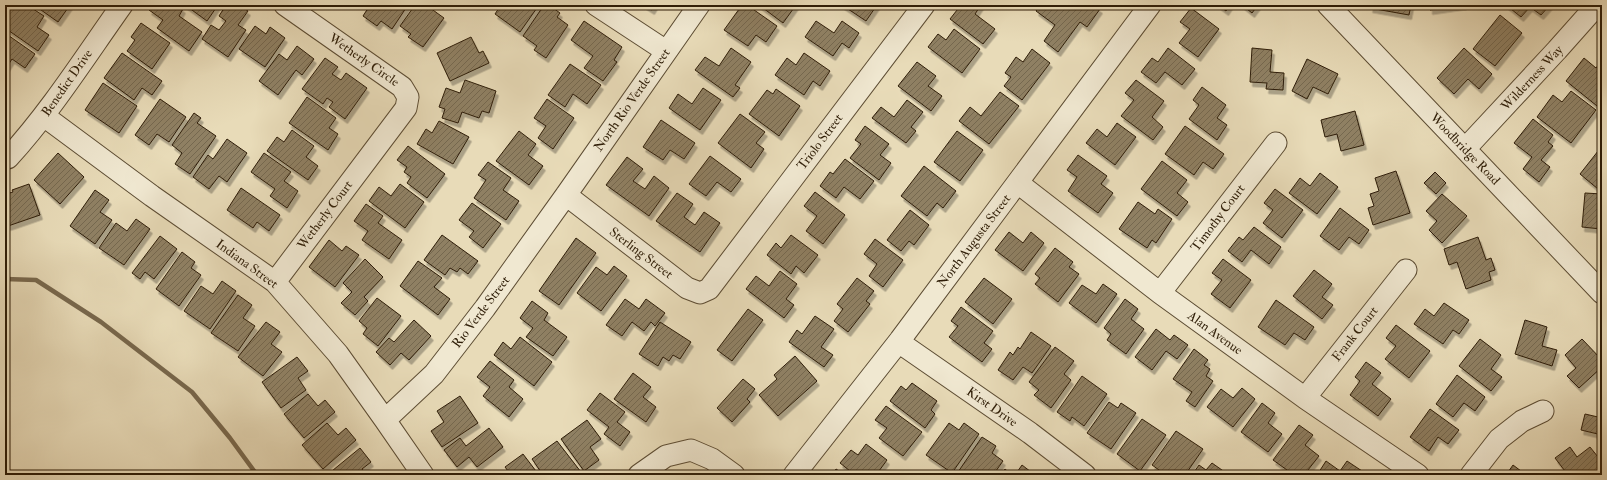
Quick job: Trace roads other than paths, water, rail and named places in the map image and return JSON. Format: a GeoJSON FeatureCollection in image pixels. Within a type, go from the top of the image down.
{"type":"FeatureCollection","features":[{"type":"Feature","properties":{"kind":"street","name":"Benedict Drive"},"geometry":{"type":"LineString","coordinates":[[8,158],[44,116],[122,5]]}},
{"type":"Feature","properties":{"kind":"street","name":"Wetherly Circle"},"geometry":{"type":"LineString","coordinates":[[286,5],[402,88],[408,97],[406,108],[375,149]]}},
{"type":"Feature","properties":{"kind":"street"},"geometry":{"type":"LineString","coordinates":[[596,5],[666,51]]}},
{"type":"Feature","properties":{"kind":"street","name":"North Rio Verde Street"},"geometry":{"type":"LineString","coordinates":[[566,195],[698,5]]}},
{"type":"Feature","properties":{"kind":"street","name":"Triolo Street"},"geometry":{"type":"LineString","coordinates":[[716,279],[924,5]]}},
{"type":"Feature","properties":{"kind":"street","name":"North Augusta Street"},"geometry":{"type":"LineString","coordinates":[[794,475],[900,340],[1150,5]]}},
{"type":"Feature","properties":{"kind":"street","name":"Woodbridge Road"},"geometry":{"type":"LineString","coordinates":[[1328,5],[1602,293]]}},
{"type":"Feature","properties":{"kind":"street","name":"Wilderness Way"},"geometry":{"type":"LineString","coordinates":[[1465,149],[1562,45],[1597,5]]}},
{"type":"Feature","properties":{"kind":"street","name":"Indiana Street"},"geometry":{"type":"LineString","coordinates":[[44,116],[152,196],[275,282],[338,354],[423,475]]}},
{"type":"Feature","properties":{"kind":"street","name":"Timothy Court"},"geometry":{"type":"LineString","coordinates":[[1160,293],[1276,143]]}},
{"type":"Feature","properties":{"kind":"street","name":"Wetherly Court"},"geometry":{"type":"LineString","coordinates":[[275,282],[375,149]]}},
{"type":"Feature","properties":{"kind":"street","name":"Alan Avenue"},"geometry":{"type":"LineString","coordinates":[[1018,183],[1160,293],[1305,398],[1418,475]]}},
{"type":"Feature","properties":{"kind":"street","name":"Sterling Street"},"geometry":{"type":"LineString","coordinates":[[566,195],[687,288],[700,293],[709,289],[716,279]]}},
{"type":"Feature","properties":{"kind":"street","name":"Rio Verde Street"},"geometry":{"type":"LineString","coordinates":[[385,420],[434,374],[485,308],[566,195]]}},
{"type":"Feature","properties":{"kind":"street","name":"Frank Court"},"geometry":{"type":"LineString","coordinates":[[1305,398],[1406,270]]}},
{"type":"Feature","properties":{"kind":"street","name":"Kirst Drive"},"geometry":{"type":"LineString","coordinates":[[900,340],[903,345],[1030,433],[1085,475]]}},
{"type":"Feature","properties":{"kind":"street"},"geometry":{"type":"LineString","coordinates":[[1471,475],[1499,439],[1522,421],[1543,411]]}},
{"type":"Feature","properties":{"kind":"street"},"geometry":{"type":"LineString","coordinates":[[639,475],[666,456],[691,450],[712,459],[734,475]]}},
{"type":"Feature","properties":{"kind":"waterway"},"geometry":{"type":"LineString","coordinates":[[5,279],[36,280],[101,322],[192,392],[230,438],[257,475]]}}]}
